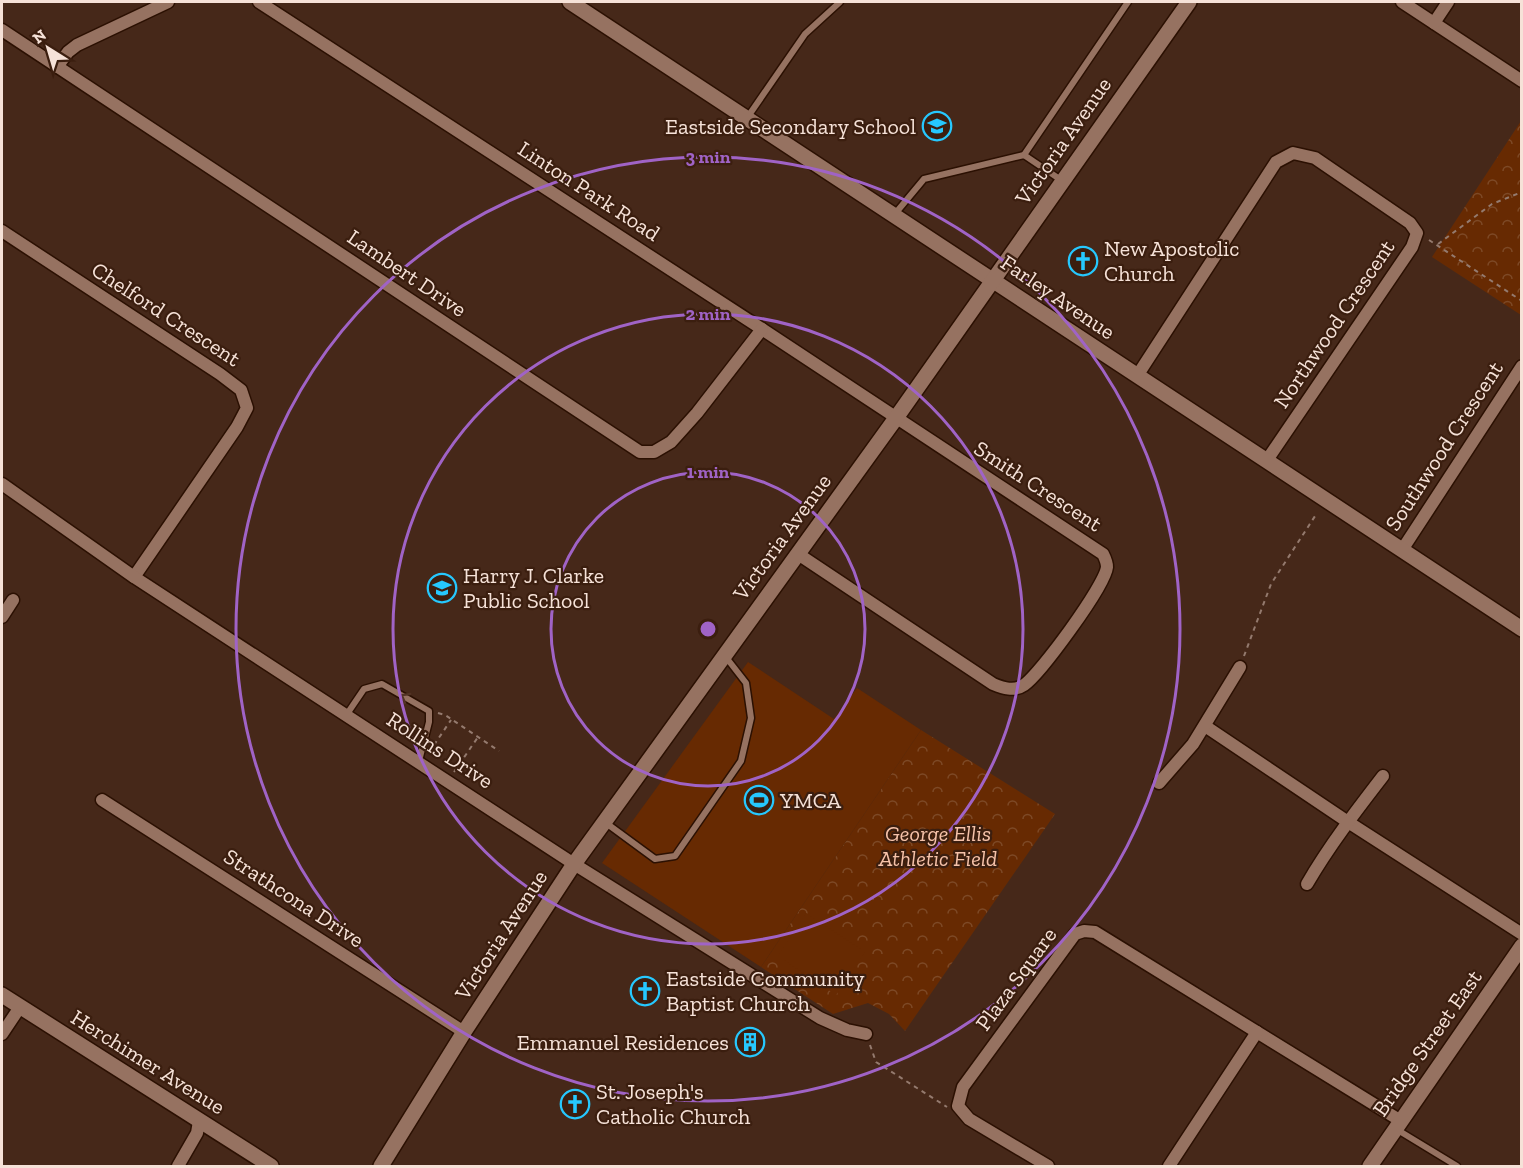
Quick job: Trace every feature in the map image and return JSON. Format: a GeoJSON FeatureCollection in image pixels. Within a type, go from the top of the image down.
{"type":"FeatureCollection","features":[{"type":"Feature","properties":{"kind":"street"},"geometry":{"type":"LineString","coordinates":[[57,67],[68,52],[77,45],[168,2]]}},
{"type":"Feature","properties":{"kind":"street","name":"Linton Park Road"},"geometry":{"type":"LineString","coordinates":[[259,2],[896,418]]}},
{"type":"Feature","properties":{"kind":"street","name":"Farley Avenue"},"geometry":{"type":"LineString","coordinates":[[570,2],[1521,629]]}},
{"type":"Feature","properties":{"kind":"street"},"geometry":{"type":"LineString","coordinates":[[1402,2],[1521,81]]}},
{"type":"Feature","properties":{"kind":"street"},"geometry":{"type":"LineString","coordinates":[[1434,23],[1448,2]]}},
{"type":"Feature","properties":{"kind":"street","name":"Victoria Avenue"},"geometry":{"type":"LineString","coordinates":[[381,1167],[464,1032],[574,864],[896,418],[1186,3]]}},
{"type":"Feature","properties":{"kind":"street","name":"Lambert Drive"},"geometry":{"type":"LineString","coordinates":[[2,30],[640,452],[654,452],[671,442],[697,413],[762,329]]}},
{"type":"Feature","properties":{"kind":"street","name":"Northwood Crescent"},"geometry":{"type":"LineString","coordinates":[[1137,376],[1275,162],[1293,153],[1315,158],[1340,174],[1410,223],[1417,233],[1412,247],[1267,460]]}},
{"type":"Feature","properties":{"kind":"street","name":"Chelford Crescent"},"geometry":{"type":"LineString","coordinates":[[2,231],[241,390],[247,408],[237,427],[134,577]]}},
{"type":"Feature","properties":{"kind":"street","name":"Southwood Crescent"},"geometry":{"type":"LineString","coordinates":[[1402,550],[1521,366]]}},
{"type":"Feature","properties":{"kind":"street","name":"Smith Crescent"},"geometry":{"type":"LineString","coordinates":[[798,554],[993,684],[1008,690],[1024,685],[1065,638],[1103,579],[1107,565],[1103,554],[896,418]]}},
{"type":"Feature","properties":{"kind":"street","name":"Rollins Drive"},"geometry":{"type":"LineString","coordinates":[[2,484],[134,577],[449,780],[574,864],[820,1018],[847,1030],[866,1034]]}},
{"type":"Feature","properties":{"kind":"street"},"geometry":{"type":"LineString","coordinates":[[2,617],[13,600]]}},
{"type":"Feature","properties":{"kind":"street"},"geometry":{"type":"LineString","coordinates":[[1159,783],[1193,744],[1240,667]]}},
{"type":"Feature","properties":{"kind":"street"},"geometry":{"type":"LineString","coordinates":[[1205,726],[1521,934]]}},
{"type":"Feature","properties":{"kind":"street"},"geometry":{"type":"LineString","coordinates":[[1307,884],[1348,822],[1383,776]]}},
{"type":"Feature","properties":{"kind":"street","name":"Strathcona Drive"},"geometry":{"type":"LineString","coordinates":[[102,800],[464,1032]]}},
{"type":"Feature","properties":{"kind":"street","name":"Plaza Square"},"geometry":{"type":"LineString","coordinates":[[958,1107],[963,1087],[1075,934],[1084,931],[1095,932],[1257,1032],[1398,1125]]}},
{"type":"Feature","properties":{"kind":"street","name":"Bridge Street East"},"geometry":{"type":"LineString","coordinates":[[1370,1167],[1521,946]]}},
{"type":"Feature","properties":{"kind":"street","name":"Herchimer Avenue"},"geometry":{"type":"LineString","coordinates":[[2,994],[271,1167]]}},
{"type":"Feature","properties":{"kind":"street"},"geometry":{"type":"LineString","coordinates":[[2,1034],[20,1007]]}},
{"type":"Feature","properties":{"kind":"street"},"geometry":{"type":"LineString","coordinates":[[1169,1167],[1257,1032]]}},
{"type":"Feature","properties":{"kind":"street"},"geometry":{"type":"LineString","coordinates":[[958,1107],[969,1119],[1048,1167]]}},
{"type":"Feature","properties":{"kind":"street"},"geometry":{"type":"LineString","coordinates":[[178,1167],[196,1133],[199,1121]]}},
{"type":"Feature","properties":{"kind":"lane"},"geometry":{"type":"LineString","coordinates":[[747,118],[805,34],[840,2]]}},
{"type":"Feature","properties":{"kind":"lane"},"geometry":{"type":"LineString","coordinates":[[894,215],[924,179],[1024,155],[1128,2]]}},
{"type":"Feature","properties":{"kind":"lane"},"geometry":{"type":"LineString","coordinates":[[1024,155],[1063,181]]}},
{"type":"Feature","properties":{"kind":"lane"},"geometry":{"type":"LineString","coordinates":[[605,822],[655,858],[675,856],[741,761],[751,718],[746,683],[724,655]]}},
{"type":"Feature","properties":{"kind":"lane"},"geometry":{"type":"LineString","coordinates":[[347,714],[364,689],[382,684],[429,711],[429,723],[419,761]]}},
{"type":"Feature","properties":{"kind":"lane"},"geometry":{"type":"LineString","coordinates":[[1398,1125],[1456,1167]]}},
{"type":"Feature","properties":{"kind":"path"},"geometry":{"type":"LineString","coordinates":[[1437,244],[1491,204],[1521,192]]}},
{"type":"Feature","properties":{"kind":"path"},"geometry":{"type":"LineString","coordinates":[[1417,233],[1521,301]]}},
{"type":"Feature","properties":{"kind":"path"},"geometry":{"type":"LineString","coordinates":[[1240,667],[1271,584],[1317,513]]}},
{"type":"Feature","properties":{"kind":"path"},"geometry":{"type":"LineString","coordinates":[[429,711],[445,715],[500,751]]}},
{"type":"Feature","properties":{"kind":"path"},"geometry":{"type":"LineString","coordinates":[[419,761],[425,758],[451,720]]}},
{"type":"Feature","properties":{"kind":"path"},"geometry":{"type":"LineString","coordinates":[[449,780],[478,737]]}},
{"type":"Feature","properties":{"kind":"path"},"geometry":{"type":"LineString","coordinates":[[866,1034],[876,1062],[946,1107],[958,1107]]}},
{"type":"Feature","properties":{"kind":"green space"},"geometry":{"type":"Polygon","coordinates":[[[1521,121],[1521,315],[1432,257],[1521,121]]]}},
{"type":"Feature","properties":{"kind":"green space"},"geometry":{"type":"Polygon","coordinates":[[[748,662],[834,719],[857,688],[921,730],[761,967],[602,863],[748,662]]]}},
{"type":"Feature","properties":{"kind":"green space","name":"George Ellis Athletic Field"},"geometry":{"type":"Polygon","coordinates":[[[921,730],[1055,814],[905,1031],[889,1014],[868,1003],[833,1014],[761,967],[921,730]]]}},
{"type":"Feature","properties":{"kind":"green space"},"geometry":{"type":"Polygon","coordinates":[[[806,913],[865,952],[836,995],[778,956],[806,913]]]}},
{"type":"Feature","properties":{"kind":"place","name":"Eastside Secondary School"},"geometry":{"type":"Point","coordinates":[937,126]}},
{"type":"Feature","properties":{"kind":"place","name":"New Apostolic Church"},"geometry":{"type":"Point","coordinates":[1083,261]}},
{"type":"Feature","properties":{"kind":"place","name":"Harry J. Clarke Public School"},"geometry":{"type":"Point","coordinates":[442,588]}},
{"type":"Feature","properties":{"kind":"place","name":"YMCA"},"geometry":{"type":"Point","coordinates":[759,800]}},
{"type":"Feature","properties":{"kind":"place","name":"Eastside Community Baptist Church"},"geometry":{"type":"Point","coordinates":[645,991]}},
{"type":"Feature","properties":{"kind":"place","name":"Emmanuel Residences"},"geometry":{"type":"Point","coordinates":[750,1042]}},
{"type":"Feature","properties":{"kind":"place","name":"St. Joseph's Catholic Church"},"geometry":{"type":"Point","coordinates":[575,1104]}}]}
